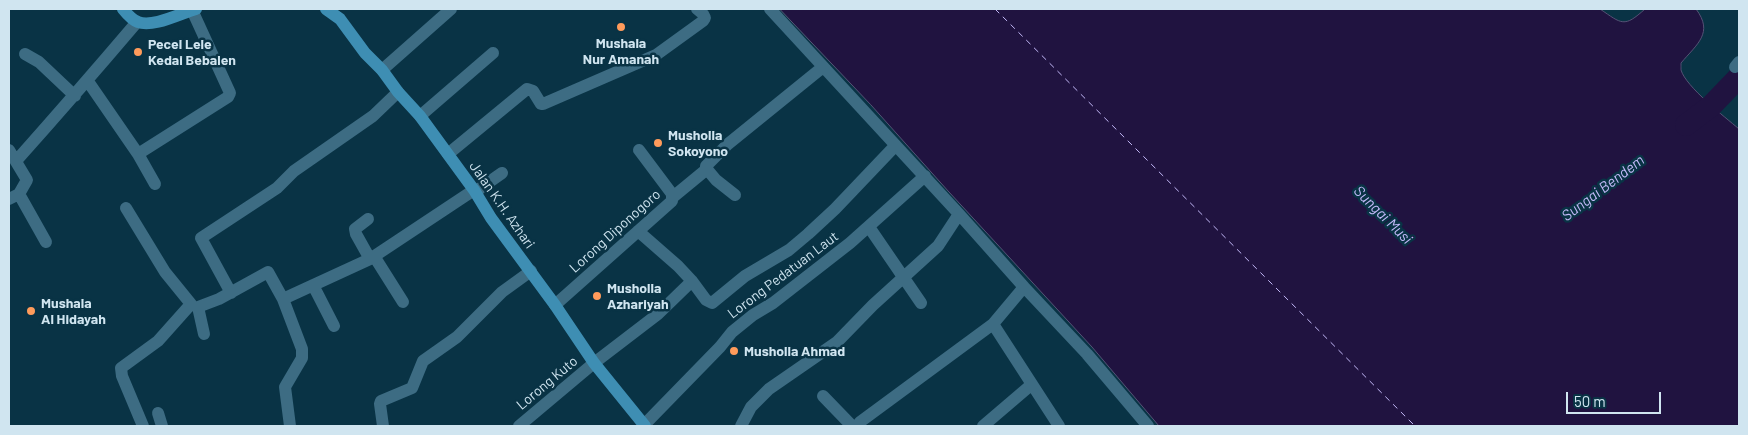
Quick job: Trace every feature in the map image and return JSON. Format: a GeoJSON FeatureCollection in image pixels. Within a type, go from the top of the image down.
{"type":"FeatureCollection","features":[{"type":"Feature","properties":{"kind":"street"},"geometry":{"type":"LineString","coordinates":[[122,9],[137,22],[155,22],[194,9],[230,93],[228,97],[138,154]]}},
{"type":"Feature","properties":{"kind":"street","name":"Jalan K.H. Azhari"},"geometry":{"type":"LineString","coordinates":[[326,9],[340,19],[365,53],[382,70],[398,92],[420,116],[555,304],[594,363],[645,426]]}},
{"type":"Feature","properties":{"kind":"street"},"geometry":{"type":"LineString","coordinates":[[382,70],[451,9]]}},
{"type":"Feature","properties":{"kind":"street"},"geometry":{"type":"LineString","coordinates":[[448,154],[527,89],[533,91],[541,104],[543,104],[656,55],[703,21],[705,18],[703,14],[697,9]]}},
{"type":"Feature","properties":{"kind":"street"},"geometry":{"type":"LineString","coordinates":[[770,9],[1087,354],[1148,426]]}},
{"type":"Feature","properties":{"kind":"street"},"geometry":{"type":"LineString","coordinates":[[16,161],[75,96],[137,22]]}},
{"type":"Feature","properties":{"kind":"street"},"geometry":{"type":"LineString","coordinates":[[420,116],[494,53]]}},
{"type":"Feature","properties":{"kind":"street"},"geometry":{"type":"LineString","coordinates":[[24,54],[39,62],[75,96]]}},
{"type":"Feature","properties":{"kind":"street"},"geometry":{"type":"LineString","coordinates":[[736,195],[716,180],[707,169],[708,162],[823,67]]}},
{"type":"Feature","properties":{"kind":"street"},"geometry":{"type":"LineString","coordinates":[[87,80],[138,154],[155,184]]}},
{"type":"Feature","properties":{"kind":"street"},"geometry":{"type":"LineString","coordinates":[[231,292],[201,238],[277,188],[294,171],[373,116],[398,92]]}},
{"type":"Feature","properties":{"kind":"street"},"geometry":{"type":"LineString","coordinates":[[638,230],[692,280],[706,300],[712,303],[746,276],[789,250],[808,234],[835,209],[895,146]]}},
{"type":"Feature","properties":{"kind":"street"},"geometry":{"type":"LineString","coordinates":[[9,150],[27,180],[14,196],[46,242]]}},
{"type":"Feature","properties":{"kind":"street","name":"Lorong Diponogoro"},"geometry":{"type":"LineString","coordinates":[[555,304],[672,202],[673,198],[639,150]]}},
{"type":"Feature","properties":{"kind":"street"},"geometry":{"type":"LineString","coordinates":[[673,198],[707,169]]}},
{"type":"Feature","properties":{"kind":"street"},"geometry":{"type":"LineString","coordinates":[[284,299],[372,258],[502,173]]}},
{"type":"Feature","properties":{"kind":"street","name":"Lorong Pedatuan Laut"},"geometry":{"type":"LineString","coordinates":[[645,426],[732,332],[753,315],[773,303],[869,227],[924,176]]}},
{"type":"Feature","properties":{"kind":"street"},"geometry":{"type":"LineString","coordinates":[[126,208],[165,272],[194,305],[204,334]]}},
{"type":"Feature","properties":{"kind":"street"},"geometry":{"type":"LineString","coordinates":[[881,308],[938,246],[959,214]]}},
{"type":"Feature","properties":{"kind":"street"},"geometry":{"type":"LineString","coordinates":[[368,219],[355,230],[356,234],[403,302]]}},
{"type":"Feature","properties":{"kind":"street"},"geometry":{"type":"LineString","coordinates":[[869,227],[921,303]]}},
{"type":"Feature","properties":{"kind":"street"},"geometry":{"type":"LineString","coordinates":[[741,426],[751,407],[769,389],[836,342],[873,305],[941,254]]}},
{"type":"Feature","properties":{"kind":"street"},"geometry":{"type":"LineString","coordinates":[[143,426],[122,376],[121,368],[158,341],[194,305],[219,299],[268,271],[284,299],[303,354],[285,387],[290,426]]}},
{"type":"Feature","properties":{"kind":"street"},"geometry":{"type":"LineString","coordinates":[[383,426],[381,401],[412,388],[423,361],[458,337],[502,292],[531,271]]}},
{"type":"Feature","properties":{"kind":"street","name":"Lorong Kuto"},"geometry":{"type":"LineString","coordinates":[[519,426],[594,363],[658,314],[692,280]]}},
{"type":"Feature","properties":{"kind":"street"},"geometry":{"type":"LineString","coordinates":[[313,285],[334,326]]}},
{"type":"Feature","properties":{"kind":"street"},"geometry":{"type":"LineString","coordinates":[[858,426],[860,422],[993,324],[1024,287]]}},
{"type":"Feature","properties":{"kind":"street"},"geometry":{"type":"LineString","coordinates":[[993,324],[1059,426]]}},
{"type":"Feature","properties":{"kind":"street"},"geometry":{"type":"LineString","coordinates":[[983,426],[1031,385]]}},
{"type":"Feature","properties":{"kind":"street"},"geometry":{"type":"LineString","coordinates":[[823,396],[852,426]]}},
{"type":"Feature","properties":{"kind":"street"},"geometry":{"type":"LineString","coordinates":[[158,413],[162,426]]}},
{"type":"Feature","properties":{"kind":"water","name":"Sungai Musi"},"geometry":{"type":"Polygon","coordinates":[[[780,9],[1600,9],[1618,21],[1623,22],[1632,19],[1645,9],[1696,9],[1704,25],[1703,32],[1698,44],[1681,63],[1681,70],[1690,85],[1739,129],[1739,426],[1159,426],[1092,347],[871,105],[780,9]]]}},
{"type":"Feature","properties":{"kind":"waterway","name":"Sungai Bendem"},"geometry":{"type":"LineString","coordinates":[[1686,125],[1711,106],[1739,77]]}},
{"type":"Feature","properties":{"kind":"ferry route"},"geometry":{"type":"LineString","coordinates":[[995,9],[1415,426]]}},
{"type":"Feature","properties":{"kind":"place","name":"Mushala Nur Amanah"},"geometry":{"type":"Point","coordinates":[621,27]}},
{"type":"Feature","properties":{"kind":"place","name":"Pecel Lele Kedai Bebalen"},"geometry":{"type":"Point","coordinates":[138,52]}},
{"type":"Feature","properties":{"kind":"place","name":"Musholla Sokoyono"},"geometry":{"type":"Point","coordinates":[658,143]}},
{"type":"Feature","properties":{"kind":"place","name":"Musholla Azhariyah"},"geometry":{"type":"Point","coordinates":[597,296]}},
{"type":"Feature","properties":{"kind":"place","name":"Mushala Al Hidayah"},"geometry":{"type":"Point","coordinates":[31,311]}},
{"type":"Feature","properties":{"kind":"place","name":"Musholla Ahmad"},"geometry":{"type":"Point","coordinates":[734,351]}}]}
